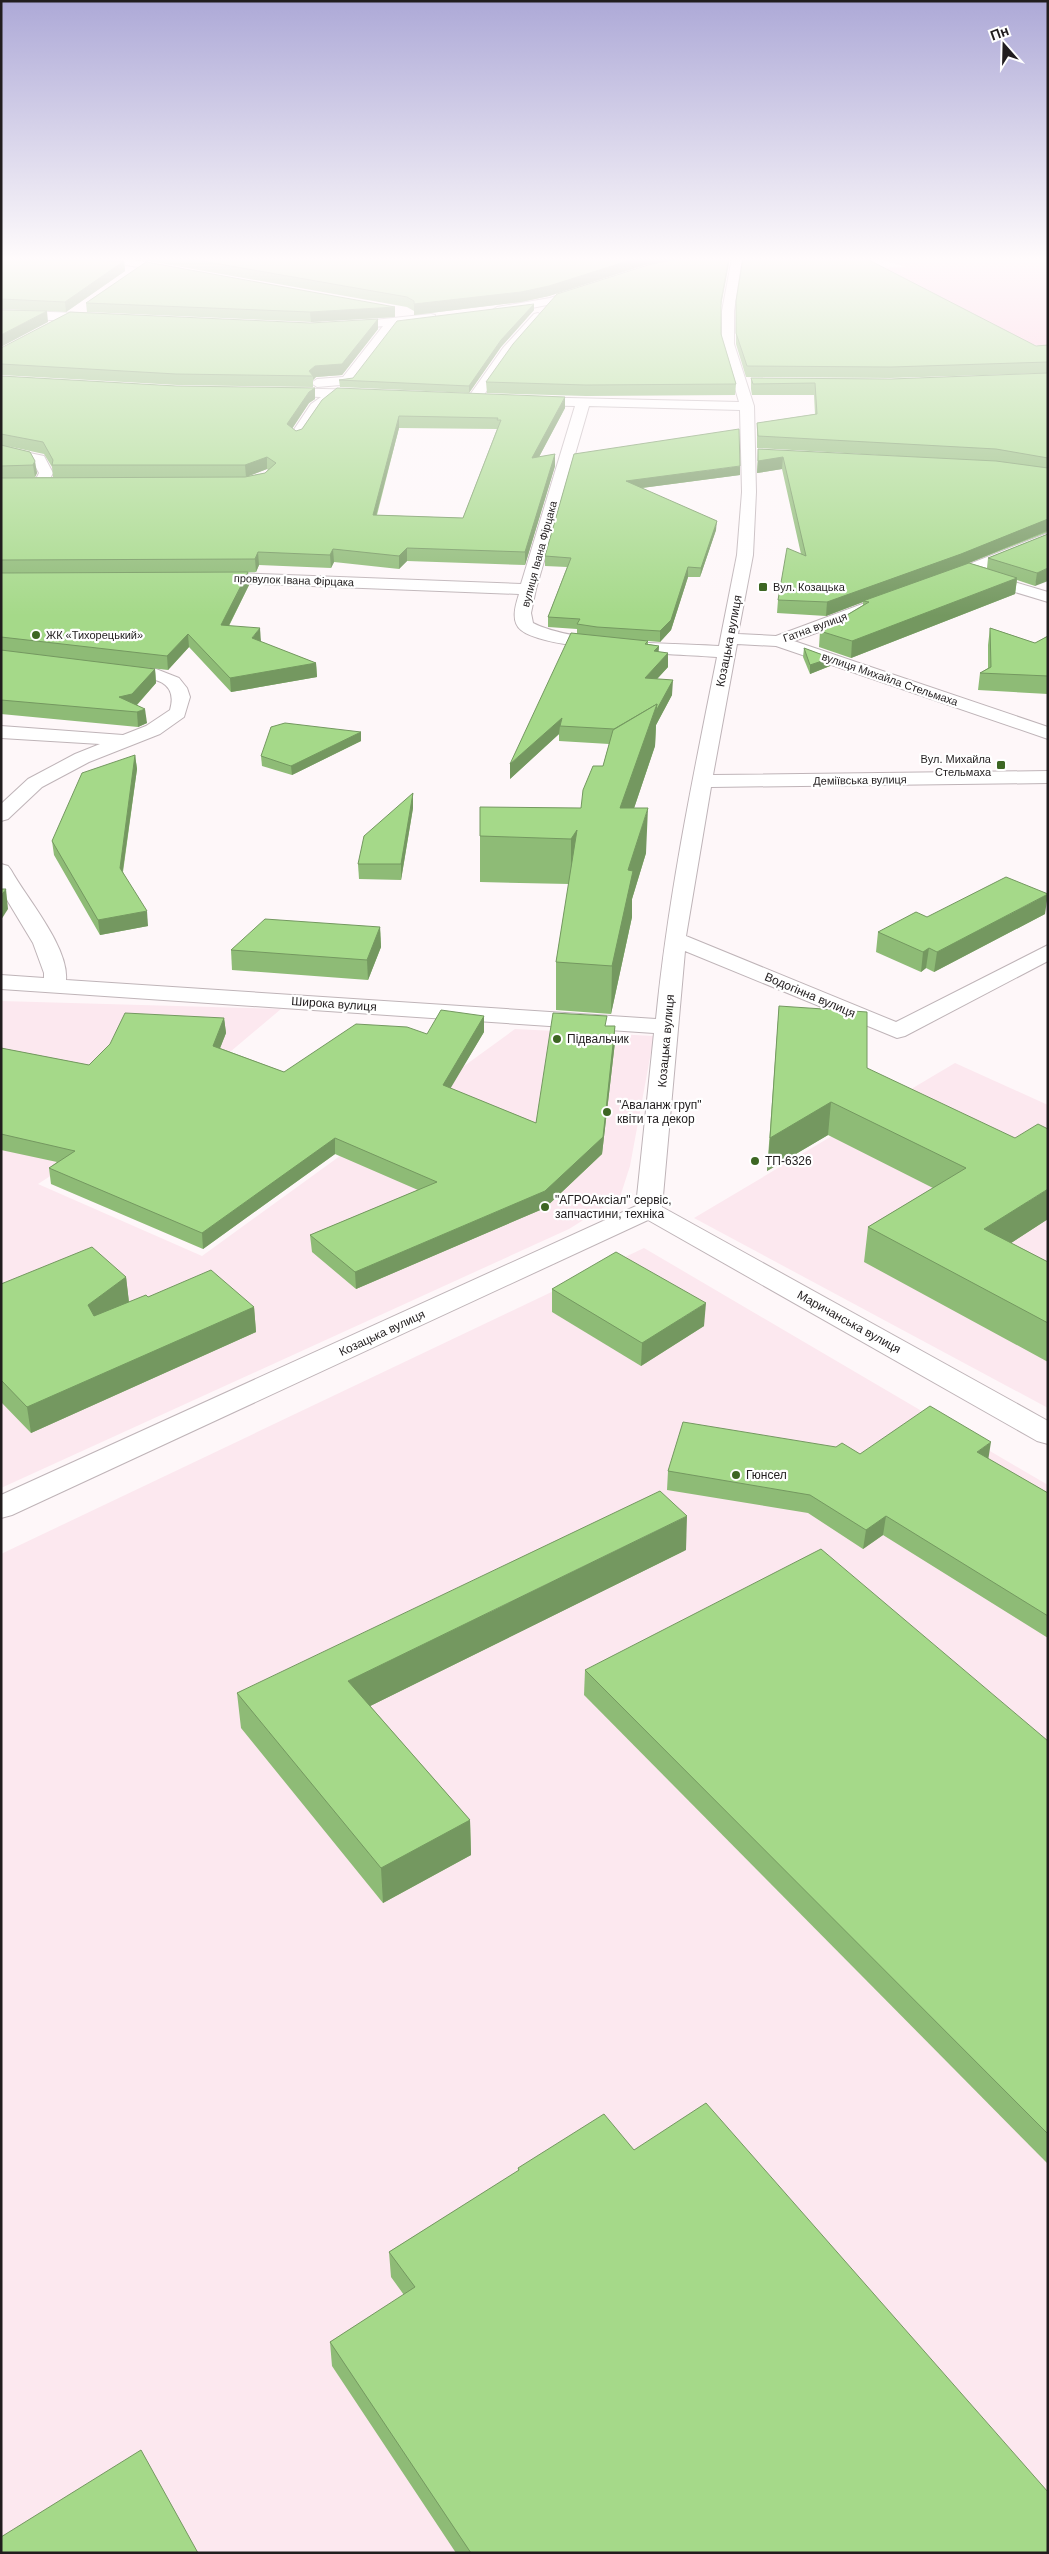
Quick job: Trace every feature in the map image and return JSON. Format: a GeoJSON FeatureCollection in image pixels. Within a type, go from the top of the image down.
{"type":"FeatureCollection","features":[{"type":"Feature","properties":{"kind":"street"},"geometry":{"type":"LineString","coordinates":[[350,377],[347,381],[289,385],[263,392],[384,395]]}},
{"type":"Feature","properties":{"kind":"street"},"geometry":{"type":"LineString","coordinates":[[486,377],[469,399],[494,400]]}},
{"type":"Feature","properties":{"kind":"street","name":"Козацька вулиця"},"geometry":{"type":"LineString","coordinates":[[1,1508],[649,1210],[675,939],[689,850],[746,555],[754,454],[745,383],[742,377]]}},
{"type":"Feature","properties":{"kind":"street"},"geometry":{"type":"LineString","coordinates":[[296,437],[316,407],[334,393]]}},
{"type":"Feature","properties":{"kind":"street"},"geometry":{"type":"LineString","coordinates":[[513,401],[747,406]]}},
{"type":"Feature","properties":{"kind":"street","name":"вулиця Івана Фірцака"},"geometry":{"type":"LineString","coordinates":[[582,403],[528,589],[522,615],[525,625],[534,632],[563,638],[607,643],[728,645]]}},
{"type":"Feature","properties":{"kind":"street"},"geometry":{"type":"LineString","coordinates":[[1,451],[39,459],[46,473],[41,482]]}},
{"type":"Feature","properties":{"kind":"street"},"geometry":{"type":"LineString","coordinates":[[1,484],[60,482]]}},
{"type":"Feature","properties":{"kind":"street"},"geometry":{"type":"LineString","coordinates":[[928,586],[1048,538]]}},
{"type":"Feature","properties":{"kind":"street"},"geometry":{"type":"LineString","coordinates":[[966,572],[1048,597]]}},
{"type":"Feature","properties":{"kind":"street","name":"провулок Івана Фірцака"},"geometry":{"type":"LineString","coordinates":[[196,577],[528,589]]}},
{"type":"Feature","properties":{"kind":"street","name":"Гатна вулиця"},"geometry":{"type":"LineString","coordinates":[[778,641],[891,599]]}},
{"type":"Feature","properties":{"kind":"street","name":"вулиця Михайла Стельмаха"},"geometry":{"type":"LineString","coordinates":[[728,645],[778,641],[1048,733]]}},
{"type":"Feature","properties":{"kind":"street"},"geometry":{"type":"LineString","coordinates":[[1,815],[34,783],[82,758],[130,741],[153,730],[178,713],[181,697],[174,684],[162,676],[100,667]]}},
{"type":"Feature","properties":{"kind":"street"},"geometry":{"type":"LineString","coordinates":[[1,732],[130,741]]}},
{"type":"Feature","properties":{"kind":"street","name":"Деміївська вулиця"},"geometry":{"type":"LineString","coordinates":[[703,781],[1048,777]]}},
{"type":"Feature","properties":{"kind":"street"},"geometry":{"type":"LineString","coordinates":[[1,870],[12,894],[47,948],[55,967],[54,985]]}},
{"type":"Feature","properties":{"kind":"street","name":"Водогінна вулиця"},"geometry":{"type":"LineString","coordinates":[[675,939],[897,1031],[1048,952]]}},
{"type":"Feature","properties":{"kind":"street","name":"Широка вулиця"},"geometry":{"type":"LineString","coordinates":[[1,982],[667,1028]]}},
{"type":"Feature","properties":{"kind":"street","name":"Маричанська вулиця"},"geometry":{"type":"LineString","coordinates":[[649,1210],[1048,1434]]}},
{"type":"Feature","properties":{"kind":"shaded area"},"geometry":{"type":"Polygon","coordinates":[[[1,1001],[281,1009],[191,1085],[38,1184],[202,1256],[515,1029],[654,1036],[630,1166],[620,1197],[569,1229],[1,1488],[1,1001]]]}},
{"type":"Feature","properties":{"kind":"shaded area"},"geometry":{"type":"Polygon","coordinates":[[[955,1063],[1048,1105],[1048,1408],[694,1218],[955,1063]]]}},
{"type":"Feature","properties":{"kind":"shaded area"},"geometry":{"type":"Polygon","coordinates":[[[644,1248],[1048,1485],[1048,2553],[1,2553],[1,1554],[644,1248]]]}},
{"type":"Feature","properties":{"kind":"building"},"geometry":{"type":"Polygon","coordinates":[[[1,377],[176,386],[315,388],[309,392],[287,424],[296,431],[302,429],[322,400],[337,388],[565,397],[532,458],[555,454],[525,552],[407,548],[399,556],[333,549],[330,555],[258,552],[255,559],[1,560],[1,478],[245,477],[265,473],[276,463],[267,457],[245,465],[52,465],[53,460],[43,442],[1,434],[1,377]],[[399,416],[373,515],[463,518],[501,420],[497,420],[498,418],[399,416]]]}},
{"type":"Feature","properties":{"kind":"building"},"geometry":{"type":"Polygon","coordinates":[[[475,377],[469,386],[339,380],[353,378],[475,377]]]}},
{"type":"Feature","properties":{"kind":"building"},"geometry":{"type":"Polygon","coordinates":[[[489,377],[734,377],[736,384],[586,385],[486,382],[489,377]]]}},
{"type":"Feature","properties":{"kind":"building"},"geometry":{"type":"Polygon","coordinates":[[[1048,377],[1048,458],[996,449],[758,436],[757,423],[817,414],[815,383],[753,384],[751,378],[1048,377]]]}},
{"type":"Feature","properties":{"kind":"building"},"geometry":{"type":"Polygon","coordinates":[[[739,429],[740,466],[626,481],[717,521],[701,568],[688,567],[671,620],[660,631],[597,627],[577,624],[580,619],[548,617],[571,558],[545,556],[574,454],[739,429]]]}},
{"type":"Feature","properties":{"kind":"building"},"geometry":{"type":"Polygon","coordinates":[[[1,445],[30,452],[35,461],[33,465],[1,466],[1,445]]]}},
{"type":"Feature","properties":{"kind":"building"},"geometry":{"type":"Polygon","coordinates":[[[758,449],[996,461],[1048,468],[1048,519],[961,554],[827,602],[778,600],[787,548],[806,556],[783,457],[758,461],[758,449]]]}},
{"type":"Feature","properties":{"kind":"building"},"geometry":{"type":"Polygon","coordinates":[[[1048,534],[1048,568],[1037,573],[988,558],[1048,534]]]}},
{"type":"Feature","properties":{"kind":"building"},"geometry":{"type":"Polygon","coordinates":[[[969,563],[1017,578],[852,641],[820,631],[869,602],[863,601],[969,563]]]}},
{"type":"Feature","properties":{"kind":"building"},"geometry":{"type":"Polygon","coordinates":[[[248,572],[221,625],[260,628],[252,638],[316,663],[230,678],[188,634],[167,656],[1,637],[1,573],[248,572]]]}},
{"type":"Feature","properties":{"kind":"building"},"geometry":{"type":"Polygon","coordinates":[[[990,628],[1035,643],[1048,636],[1048,676],[980,673],[991,667],[990,628]]]}},
{"type":"Feature","properties":{"kind":"building"},"geometry":{"type":"Polygon","coordinates":[[[571,633],[648,641],[645,644],[659,646],[654,651],[668,653],[645,678],[673,680],[656,711],[657,704],[614,729],[560,726],[562,718],[510,764],[571,633]]]}},
{"type":"Feature","properties":{"kind":"building"},"geometry":{"type":"Polygon","coordinates":[[[804,648],[831,658],[810,665],[804,648]]]}},
{"type":"Feature","properties":{"kind":"building"},"geometry":{"type":"Polygon","coordinates":[[[1,650],[155,669],[132,694],[119,697],[145,709],[137,712],[1,700],[1,650]]]}},
{"type":"Feature","properties":{"kind":"building"},"geometry":{"type":"Polygon","coordinates":[[[657,704],[620,808],[648,808],[628,870],[633,871],[612,966],[556,962],[577,830],[571,839],[480,836],[480,807],[581,808],[583,790],[593,766],[603,766],[613,730],[657,704]]]}},
{"type":"Feature","properties":{"kind":"building"},"geometry":{"type":"Polygon","coordinates":[[[285,723],[361,732],[291,766],[261,756],[271,727],[285,723]]]}},
{"type":"Feature","properties":{"kind":"building"},"geometry":{"type":"Polygon","coordinates":[[[135,755],[120,868],[147,911],[98,920],[52,841],[82,773],[135,755]]]}},
{"type":"Feature","properties":{"kind":"building"},"geometry":{"type":"Polygon","coordinates":[[[413,793],[401,864],[358,864],[364,836],[413,793]]]}},
{"type":"Feature","properties":{"kind":"building"},"geometry":{"type":"Polygon","coordinates":[[[1006,877],[1048,894],[937,952],[929,948],[923,952],[878,932],[916,912],[927,917],[1006,877]]]}},
{"type":"Feature","properties":{"kind":"building"},"geometry":{"type":"Polygon","coordinates":[[[1,889],[6,889],[1,896],[1,889]]]}},
{"type":"Feature","properties":{"kind":"building"},"geometry":{"type":"Polygon","coordinates":[[[265,919],[380,927],[367,960],[231,950],[265,919]]]}},
{"type":"Feature","properties":{"kind":"building"},"geometry":{"type":"Polygon","coordinates":[[[779,1006],[867,1012],[867,1068],[1015,1138],[1038,1124],[1048,1129],[1048,1189],[984,1229],[1048,1262],[1048,1323],[868,1227],[966,1168],[831,1102],[770,1138],[779,1006]]]}},
{"type":"Feature","properties":{"kind":"building"},"geometry":{"type":"Polygon","coordinates":[[[441,1010],[484,1016],[443,1085],[536,1123],[553,1013],[607,1016],[605,1026],[615,1026],[603,1137],[545,1191],[355,1272],[310,1235],[437,1182],[335,1138],[202,1233],[49,1168],[75,1151],[1,1134],[1,1048],[89,1065],[110,1044],[125,1013],[224,1018],[213,1046],[284,1072],[356,1024],[407,1027],[427,1034],[441,1010]]]}},
{"type":"Feature","properties":{"kind":"building"},"geometry":{"type":"Polygon","coordinates":[[[92,1247],[126,1277],[88,1305],[94,1316],[146,1295],[148,1297],[211,1270],[254,1307],[27,1407],[1,1380],[1,1284],[92,1247]]]}},
{"type":"Feature","properties":{"kind":"building"},"geometry":{"type":"Polygon","coordinates":[[[616,1252],[706,1303],[642,1343],[552,1289],[616,1252]]]}},
{"type":"Feature","properties":{"kind":"building"},"geometry":{"type":"Polygon","coordinates":[[[930,1406],[991,1442],[977,1452],[1048,1493],[1048,1616],[886,1516],[866,1530],[810,1495],[668,1471],[683,1422],[836,1447],[842,1443],[860,1454],[930,1406]]]}},
{"type":"Feature","properties":{"kind":"building"},"geometry":{"type":"Polygon","coordinates":[[[660,1491],[687,1516],[348,1681],[470,1820],[381,1868],[237,1693],[660,1491]]]}},
{"type":"Feature","properties":{"kind":"building"},"geometry":{"type":"Polygon","coordinates":[[[821,1549],[1048,1741],[1048,2134],[585,1670],[821,1549]]]}},
{"type":"Feature","properties":{"kind":"building"},"geometry":{"type":"Polygon","coordinates":[[[706,2103],[1048,2492],[1048,2553],[471,2553],[330,2342],[415,2287],[389,2252],[519,2170],[518,2168],[604,2114],[634,2150],[706,2103]]]}},
{"type":"Feature","properties":{"kind":"building"},"geometry":{"type":"Polygon","coordinates":[[[141,2450],[198,2553],[1,2553],[1,2537],[141,2450]]]}},
{"type":"Feature","properties":{"kind":"place","name":"Вул. Козацька"},"geometry":{"type":"Point","coordinates":[763,587]}},
{"type":"Feature","properties":{"kind":"place","name":"ЖК «Тихорецький»"},"geometry":{"type":"Point","coordinates":[36,635]}},
{"type":"Feature","properties":{"kind":"place","name":"Вул. Михайла Стельмаха"},"geometry":{"type":"Point","coordinates":[1001,765]}},
{"type":"Feature","properties":{"kind":"place","name":"Підвальчик"},"geometry":{"type":"Point","coordinates":[557,1039]}},
{"type":"Feature","properties":{"kind":"place","name":"\"Аваланж груп\" квіти та декор"},"geometry":{"type":"Point","coordinates":[607,1112]}},
{"type":"Feature","properties":{"kind":"place","name":"ТП-6326"},"geometry":{"type":"Point","coordinates":[755,1161]}},
{"type":"Feature","properties":{"kind":"place","name":"\"АГРОАксіал\" сервіс, запчастини, техніка"},"geometry":{"type":"Point","coordinates":[545,1207]}},
{"type":"Feature","properties":{"kind":"place","name":"Гюнсел"},"geometry":{"type":"Point","coordinates":[736,1475]}}]}
